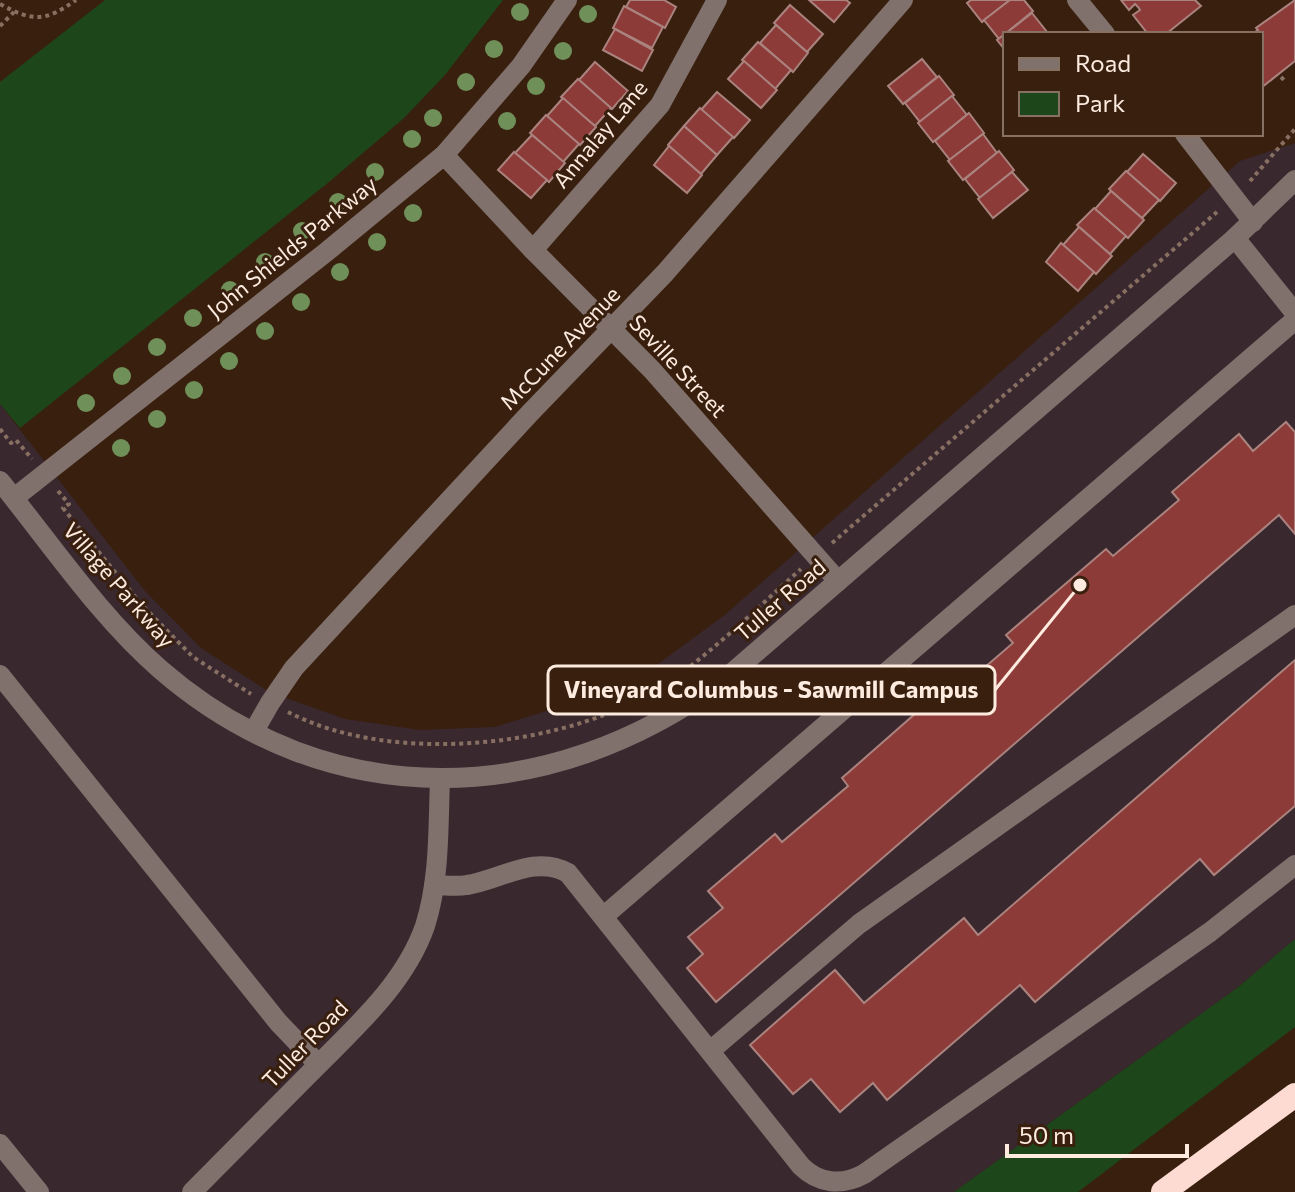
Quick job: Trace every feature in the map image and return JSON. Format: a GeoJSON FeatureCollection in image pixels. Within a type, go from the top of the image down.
{"type":"FeatureCollection","features":[{"type":"Feature","properties":{"kind":"highway"},"geometry":{"type":"LineString","coordinates":[[1163,1192],[1295,1095]]}},
{"type":"Feature","properties":{"kind":"street","name":"John Shields Parkway"},"geometry":{"type":"LineString","coordinates":[[5,491],[325,253],[444,155],[521,66],[567,0]]}},
{"type":"Feature","properties":{"kind":"street","name":"Annalay Lane"},"geometry":{"type":"LineString","coordinates":[[533,250],[660,105],[717,0]]}},
{"type":"Feature","properties":{"kind":"street","name":"McCune Avenue"},"geometry":{"type":"LineString","coordinates":[[254,731],[294,668],[519,424],[665,273],[903,0]]}},
{"type":"Feature","properties":{"kind":"street"},"geometry":{"type":"LineString","coordinates":[[1077,0],[1103,32]]}},
{"type":"Feature","properties":{"kind":"street"},"geometry":{"type":"LineString","coordinates":[[1187,136],[1253,222]]}},
{"type":"Feature","properties":{"kind":"street","name":"Seville Street"},"geometry":{"type":"LineString","coordinates":[[444,155],[652,370],[838,581]]}},
{"type":"Feature","properties":{"kind":"street","name":"Tuller Road"},"geometry":{"type":"LineString","coordinates":[[192,1192],[374,1007],[406,966],[425,924],[434,885],[440,780],[495,776],[549,766],[605,748],[683,709],[725,679],[1235,238],[1295,180]]}},
{"type":"Feature","properties":{"kind":"street"},"geometry":{"type":"LineString","coordinates":[[1235,238],[1295,313]]}},
{"type":"Feature","properties":{"kind":"street"},"geometry":{"type":"LineString","coordinates":[[604,916],[1295,320]]}},
{"type":"Feature","properties":{"kind":"street","name":"Village Parkway"},"geometry":{"type":"LineString","coordinates":[[5,491],[113,622],[145,655],[199,699],[254,731],[327,760],[386,773],[440,780]]}},
{"type":"Feature","properties":{"kind":"street"},"geometry":{"type":"LineString","coordinates":[[710,1051],[859,924],[1295,615]]}},
{"type":"Feature","properties":{"kind":"street"},"geometry":{"type":"LineString","coordinates":[[0,675],[278,1022],[318,1064]]}},
{"type":"Feature","properties":{"kind":"street"},"geometry":{"type":"LineString","coordinates":[[434,885],[468,885],[518,870],[550,866],[571,877],[806,1171],[827,1181],[850,1181],[1210,932],[1295,865]]}},
{"type":"Feature","properties":{"kind":"street"},"geometry":{"type":"LineString","coordinates":[[0,1144],[39,1192]]}},
{"type":"Feature","properties":{"kind":"path"},"geometry":{"type":"LineString","coordinates":[[0,4],[14,12],[41,18],[76,0]]}},
{"type":"Feature","properties":{"kind":"path"},"geometry":{"type":"LineString","coordinates":[[0,26],[14,12]]}},
{"type":"Feature","properties":{"kind":"path"},"geometry":{"type":"LineString","coordinates":[[52,483],[69,504],[63,508],[141,604],[182,647],[204,664],[306,722],[410,744],[512,740],[581,724],[626,705],[670,681],[1233,197],[1261,171],[1295,129]]}},
{"type":"Feature","properties":{"kind":"path"},"geometry":{"type":"LineString","coordinates":[[0,429],[11,443],[16,440],[36,463]]}},
{"type":"Feature","properties":{"kind":"shaded area"},"geometry":{"type":"Polygon","coordinates":[[[1295,143],[1295,939],[1237,988],[954,1192],[0,1192],[0,404],[144,590],[201,648],[269,692],[345,719],[420,730],[495,727],[578,701],[654,667],[726,614],[1240,161],[1295,143]]]}},
{"type":"Feature","properties":{"kind":"green space"},"geometry":{"type":"Polygon","coordinates":[[[105,0],[503,0],[445,75],[404,118],[329,182],[20,428],[0,404],[0,82],[105,0]]]}},
{"type":"Feature","properties":{"kind":"green space"},"geometry":{"type":"Polygon","coordinates":[[[1295,939],[1295,1027],[1078,1192],[954,1192],[1237,988],[1295,939]]]}},
{"type":"Feature","properties":{"kind":"building"},"geometry":{"type":"Polygon","coordinates":[[[630,0],[664,0],[676,7],[665,28],[626,7],[630,0]]]}},
{"type":"Feature","properties":{"kind":"building"},"geometry":{"type":"Polygon","coordinates":[[[809,0],[846,0],[850,3],[834,22],[809,0]]]}},
{"type":"Feature","properties":{"kind":"building"},"geometry":{"type":"Polygon","coordinates":[[[971,0],[1010,0],[982,22],[967,3],[971,0]]]}},
{"type":"Feature","properties":{"kind":"building"},"geometry":{"type":"Polygon","coordinates":[[[1010,0],[1024,0],[1033,11],[1008,32],[1003,32],[999,39],[984,20],[1010,0]]]}},
{"type":"Feature","properties":{"kind":"building"},"geometry":{"type":"Polygon","coordinates":[[[1121,0],[1195,0],[1201,6],[1168,32],[1146,32],[1133,15],[1140,10],[1138,7],[1135,4],[1129,10],[1121,0]]]}},
{"type":"Feature","properties":{"kind":"building"},"geometry":{"type":"Polygon","coordinates":[[[1295,0],[1295,61],[1263,86],[1263,32],[1255,32],[1258,30],[1256,28],[1295,0]]]}},
{"type":"Feature","properties":{"kind":"building"},"geometry":{"type":"Polygon","coordinates":[[[790,5],[823,34],[807,52],[774,23],[790,5]]]}},
{"type":"Feature","properties":{"kind":"building"},"geometry":{"type":"Polygon","coordinates":[[[624,6],[663,27],[652,48],[613,28],[624,6]]]}},
{"type":"Feature","properties":{"kind":"building"},"geometry":{"type":"Polygon","coordinates":[[[1032,13],[1047,32],[1008,32],[1032,13]]]}},
{"type":"Feature","properties":{"kind":"building"},"geometry":{"type":"Polygon","coordinates":[[[776,25],[808,53],[793,72],[760,43],[776,25]]]}},
{"type":"Feature","properties":{"kind":"building"},"geometry":{"type":"Polygon","coordinates":[[[615,29],[653,50],[642,71],[603,50],[615,29]]]}},
{"type":"Feature","properties":{"kind":"building"},"geometry":{"type":"Polygon","coordinates":[[[758,42],[791,70],[775,89],[742,60],[758,42]]]}},
{"type":"Feature","properties":{"kind":"building"},"geometry":{"type":"Polygon","coordinates":[[[922,59],[937,77],[903,104],[888,86],[922,59]]]}},
{"type":"Feature","properties":{"kind":"building"},"geometry":{"type":"Polygon","coordinates":[[[744,61],[777,90],[761,108],[728,79],[744,61]]]}},
{"type":"Feature","properties":{"kind":"building"},"geometry":{"type":"Polygon","coordinates":[[[595,62],[628,91],[612,109],[579,80],[595,62]]]}},
{"type":"Feature","properties":{"kind":"building"},"geometry":{"type":"Polygon","coordinates":[[[939,76],[954,95],[920,122],[905,103],[939,76]]]}},
{"type":"Feature","properties":{"kind":"building"},"geometry":{"type":"Polygon","coordinates":[[[578,79],[611,108],[595,126],[561,97],[578,79]]]}},
{"type":"Feature","properties":{"kind":"building"},"geometry":{"type":"Polygon","coordinates":[[[717,92],[750,120],[734,138],[701,110],[717,92]]]}},
{"type":"Feature","properties":{"kind":"building"},"geometry":{"type":"Polygon","coordinates":[[[952,96],[967,115],[933,142],[918,123],[952,96]]]}},
{"type":"Feature","properties":{"kind":"building"},"geometry":{"type":"Polygon","coordinates":[[[563,98],[596,127],[580,145],[547,116],[563,98]]]}},
{"type":"Feature","properties":{"kind":"building"},"geometry":{"type":"Polygon","coordinates":[[[700,108],[733,137],[717,155],[684,126],[700,108]]]}},
{"type":"Feature","properties":{"kind":"building"},"geometry":{"type":"Polygon","coordinates":[[[969,113],[984,133],[950,160],[935,141],[969,113]]]}},
{"type":"Feature","properties":{"kind":"building"},"geometry":{"type":"Polygon","coordinates":[[[546,115],[579,144],[563,162],[530,133],[546,115]]]}},
{"type":"Feature","properties":{"kind":"building"},"geometry":{"type":"Polygon","coordinates":[[[684,126],[717,155],[701,174],[668,145],[684,126]]]}},
{"type":"Feature","properties":{"kind":"building"},"geometry":{"type":"Polygon","coordinates":[[[983,134],[997,153],[963,180],[948,161],[983,134]]]}},
{"type":"Feature","properties":{"kind":"building"},"geometry":{"type":"Polygon","coordinates":[[[532,135],[565,163],[549,182],[515,153],[532,135]]]}},
{"type":"Feature","properties":{"kind":"building"},"geometry":{"type":"Polygon","coordinates":[[[669,146],[702,175],[687,193],[654,165],[669,146]]]}},
{"type":"Feature","properties":{"kind":"building"},"geometry":{"type":"Polygon","coordinates":[[[999,151],[1014,170],[980,198],[965,179],[999,151]]]}},
{"type":"Feature","properties":{"kind":"building"},"geometry":{"type":"Polygon","coordinates":[[[514,152],[547,180],[531,198],[498,170],[514,152]]]}},
{"type":"Feature","properties":{"kind":"building"},"geometry":{"type":"Polygon","coordinates":[[[1143,154],[1176,183],[1160,201],[1127,172],[1143,154]]]}},
{"type":"Feature","properties":{"kind":"building"},"geometry":{"type":"Polygon","coordinates":[[[1126,171],[1159,200],[1142,218],[1109,189],[1126,171]]]}},
{"type":"Feature","properties":{"kind":"building"},"geometry":{"type":"Polygon","coordinates":[[[1012,172],[1028,190],[993,218],[978,199],[1012,172]]]}},
{"type":"Feature","properties":{"kind":"building"},"geometry":{"type":"Polygon","coordinates":[[[1111,191],[1144,220],[1128,238],[1095,209],[1111,191]]]}},
{"type":"Feature","properties":{"kind":"building"},"geometry":{"type":"Polygon","coordinates":[[[1094,208],[1126,236],[1110,254],[1077,225],[1094,208]]]}},
{"type":"Feature","properties":{"kind":"building"},"geometry":{"type":"Polygon","coordinates":[[[1079,227],[1112,256],[1096,274],[1063,245],[1079,227]]]}},
{"type":"Feature","properties":{"kind":"building"},"geometry":{"type":"Polygon","coordinates":[[[1061,243],[1094,272],[1078,291],[1046,262],[1061,243]]]}},
{"type":"Feature","properties":{"kind":"building"},"geometry":{"type":"Polygon","coordinates":[[[1286,422],[1295,432],[1295,534],[1279,515],[716,1002],[687,968],[703,954],[688,937],[723,908],[708,891],[775,834],[782,842],[848,786],[842,778],[941,691],[948,699],[1013,643],[1006,635],[1106,549],[1113,556],[1179,500],[1172,492],[1239,434],[1253,451],[1286,422]]]}},
{"type":"Feature","properties":{"kind":"building"},"geometry":{"type":"Polygon","coordinates":[[[1295,660],[1295,806],[1214,875],[1200,859],[1035,1002],[1020,985],[887,1100],[873,1083],[840,1112],[811,1079],[793,1094],[750,1045],[835,970],[864,1003],[964,918],[978,935],[1295,660]]]}},
{"type":"Feature","properties":{"kind":"place","name":"Vineyard Columbus - Sawmill Campus"},"geometry":{"type":"Point","coordinates":[1080,585]}}]}
